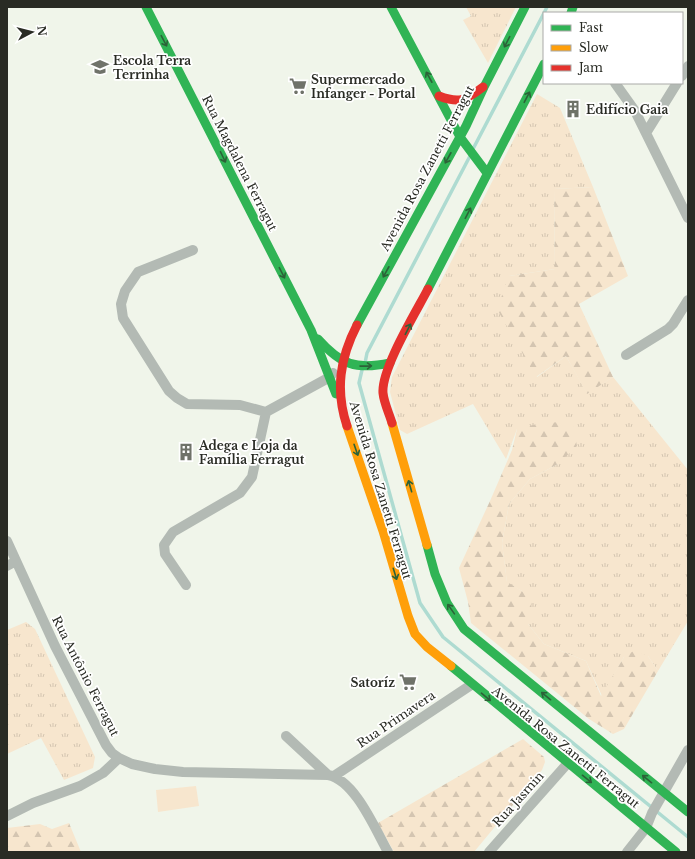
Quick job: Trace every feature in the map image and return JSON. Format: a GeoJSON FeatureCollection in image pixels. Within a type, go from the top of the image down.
{"type":"FeatureCollection","features":[{"type":"Feature","properties":{"kind":"main road","name":"Rua Magdalena Ferragut"},"geometry":{"type":"LineString","coordinates":[[146,7],[311,330],[343,413]]}},
{"type":"Feature","properties":{"kind":"main road"},"geometry":{"type":"LineString","coordinates":[[391,7],[460,137],[487,173]]}},
{"type":"Feature","properties":{"kind":"main road","name":"Avenida Rosa Zanetti Ferragut"},"geometry":{"type":"LineString","coordinates":[[524,7],[460,137],[367,305],[350,339],[341,362],[340,372],[340,394],[343,413],[383,531],[408,616],[415,634],[427,647],[567,764],[676,852]]}},
{"type":"Feature","properties":{"kind":"main road"},"geometry":{"type":"LineString","coordinates":[[543,66],[390,363],[385,377],[383,393],[434,574],[447,604],[464,629],[688,812]]}},
{"type":"Feature","properties":{"kind":"main road"},"geometry":{"type":"LineString","coordinates":[[439,96],[453,101],[467,99],[484,87]]}},
{"type":"Feature","properties":{"kind":"main road","name":"Rua Magdalena Ferragut"},"geometry":{"type":"LineString","coordinates":[[311,330],[327,350],[341,362]]}},
{"type":"Feature","properties":{"kind":"main road"},"geometry":{"type":"LineString","coordinates":[[341,362],[357,366],[380,366],[390,363]]}},
{"type":"Feature","properties":{"kind":"street"},"geometry":{"type":"LineString","coordinates":[[616,84],[635,112],[646,132],[688,218]]}},
{"type":"Feature","properties":{"kind":"street"},"geometry":{"type":"LineString","coordinates":[[646,132],[676,84]]}},
{"type":"Feature","properties":{"kind":"street"},"geometry":{"type":"LineString","coordinates":[[192,250],[138,272],[125,291],[121,304],[122,318],[169,391],[177,398],[187,404],[240,406],[266,412],[330,377],[341,362]]}},
{"type":"Feature","properties":{"kind":"street"},"geometry":{"type":"LineString","coordinates":[[626,355],[668,329],[673,324],[688,300]]}},
{"type":"Feature","properties":{"kind":"street"},"geometry":{"type":"LineString","coordinates":[[186,585],[165,554],[164,545],[173,532],[240,493],[252,477],[266,412]]}},
{"type":"Feature","properties":{"kind":"street","name":"Rua Antônio Ferragut"},"geometry":{"type":"LineString","coordinates":[[7,541],[12,564],[106,746],[112,753],[132,764],[155,769],[183,772],[331,775]]}},
{"type":"Feature","properties":{"kind":"street","name":"Rua Primavera"},"geometry":{"type":"LineString","coordinates":[[331,775],[472,684]]}},
{"type":"Feature","properties":{"kind":"street"},"geometry":{"type":"LineString","coordinates":[[286,736],[331,775],[343,781],[355,794],[388,852]]}},
{"type":"Feature","properties":{"kind":"street"},"geometry":{"type":"LineString","coordinates":[[627,852],[646,828],[663,792],[688,750]]}},
{"type":"Feature","properties":{"kind":"street"},"geometry":{"type":"LineString","coordinates":[[7,816],[34,803],[80,786],[103,773],[119,758]]}},
{"type":"Feature","properties":{"kind":"street","name":"Rua Jasmin"},"geometry":{"type":"LineString","coordinates":[[489,852],[567,764]]}},
{"type":"Feature","properties":{"kind":"green space"},"geometry":{"type":"Polygon","coordinates":[[[466,7],[516,7],[488,63],[463,20],[471,16],[466,7]]]}},
{"type":"Feature","properties":{"kind":"green space"},"geometry":{"type":"Polygon","coordinates":[[[537,94],[560,108],[593,187],[554,189],[555,269],[509,276],[537,377],[566,356],[587,393],[613,377],[688,470],[688,621],[658,671],[648,656],[624,657],[602,696],[586,661],[544,644],[528,624],[522,591],[507,583],[502,543],[509,504],[530,479],[558,464],[517,429],[506,459],[473,404],[407,434],[400,430],[390,392],[392,377],[537,94]]]}},
{"type":"Feature","properties":{"kind":"green space"},"geometry":{"type":"Polygon","coordinates":[[[593,187],[628,276],[579,304],[613,377],[587,394],[566,356],[536,377],[497,309],[509,276],[555,269],[554,189],[593,187]]]}},
{"type":"Feature","properties":{"kind":"green space"},"geometry":{"type":"Polygon","coordinates":[[[559,422],[573,426],[577,446],[558,464],[530,479],[509,504],[502,543],[507,582],[522,591],[532,602],[528,624],[544,644],[586,661],[601,696],[624,657],[635,650],[648,656],[658,671],[624,729],[613,734],[589,719],[471,623],[468,602],[459,568],[512,450],[517,429],[537,424],[559,422]]]}},
{"type":"Feature","properties":{"kind":"green space"},"geometry":{"type":"Polygon","coordinates":[[[26,622],[35,629],[95,757],[93,768],[64,780],[41,738],[7,754],[7,630],[26,622]]]}},
{"type":"Feature","properties":{"kind":"green space"},"geometry":{"type":"Polygon","coordinates":[[[523,739],[544,757],[545,762],[542,770],[474,852],[394,852],[378,823],[523,739]]]}},
{"type":"Feature","properties":{"kind":"green space"},"geometry":{"type":"Polygon","coordinates":[[[196,786],[199,806],[158,812],[156,790],[196,786]]]}},
{"type":"Feature","properties":{"kind":"green space"},"geometry":{"type":"Polygon","coordinates":[[[69,823],[81,852],[7,852],[7,828],[40,824],[52,829],[69,823]]]}},
{"type":"Feature","properties":{"kind":"waterway"},"geometry":{"type":"LineString","coordinates":[[544,12],[547,7]]}},
{"type":"Feature","properties":{"kind":"waterway"},"geometry":{"type":"LineString","coordinates":[[473,149],[543,15]]}},
{"type":"Feature","properties":{"kind":"waterway"},"geometry":{"type":"LineString","coordinates":[[365,363],[367,353],[470,156]]}},
{"type":"Feature","properties":{"kind":"waterway"},"geometry":{"type":"LineString","coordinates":[[362,370],[359,383],[420,603],[443,637],[688,837]]}},
{"type":"Feature","properties":{"kind":"traffic: fast"},"geometry":{"type":"LineString","coordinates":[[146,7],[311,330],[336,394]]}},
{"type":"Feature","properties":{"kind":"traffic: fast"},"geometry":{"type":"LineString","coordinates":[[391,7],[460,137],[487,173]]}},
{"type":"Feature","properties":{"kind":"traffic: fast"},"geometry":{"type":"LineString","coordinates":[[357,325],[466,126],[525,7]]}},
{"type":"Feature","properties":{"kind":"traffic: fast"},"geometry":{"type":"LineString","coordinates":[[571,12],[573,7]]}},
{"type":"Feature","properties":{"kind":"traffic: fast"},"geometry":{"type":"LineString","coordinates":[[428,289],[543,66]]}},
{"type":"Feature","properties":{"kind":"traffic: fast"},"geometry":{"type":"LineString","coordinates":[[318,339],[334,355],[350,363],[368,366],[390,363]]}},
{"type":"Feature","properties":{"kind":"traffic: fast"},"geometry":{"type":"LineString","coordinates":[[427,545],[435,574],[447,603],[464,629],[688,812]]}},
{"type":"Feature","properties":{"kind":"traffic: fast"},"geometry":{"type":"LineString","coordinates":[[451,666],[676,852]]}},
{"type":"Feature","properties":{"kind":"traffic: slow"},"geometry":{"type":"LineString","coordinates":[[392,423],[427,545]]}},
{"type":"Feature","properties":{"kind":"traffic: slow"},"geometry":{"type":"LineString","coordinates":[[347,426],[383,531],[408,616],[415,634],[427,647],[451,666]]}},
{"type":"Feature","properties":{"kind":"traffic: jam"},"geometry":{"type":"LineString","coordinates":[[439,96],[452,100],[458,100],[467,98],[483,87]]}},
{"type":"Feature","properties":{"kind":"traffic: jam"},"geometry":{"type":"LineString","coordinates":[[392,423],[385,404],[383,393],[384,383],[393,356],[400,341],[428,289]]}},
{"type":"Feature","properties":{"kind":"traffic: jam"},"geometry":{"type":"LineString","coordinates":[[347,426],[341,400],[341,374],[343,362],[351,337],[357,325]]}},
{"type":"Feature","properties":{"kind":"place","name":"Escola Terra Terrinha"},"geometry":{"type":"Point","coordinates":[100,67]}},
{"type":"Feature","properties":{"kind":"place","name":"Supermercado Infanger - Portal"},"geometry":{"type":"Point","coordinates":[298,86]}},
{"type":"Feature","properties":{"kind":"place","name":"Edifício Gaia"},"geometry":{"type":"Point","coordinates":[573,109]}},
{"type":"Feature","properties":{"kind":"place","name":"Adega e Loja da Família Ferragut"},"geometry":{"type":"Point","coordinates":[186,452]}},
{"type":"Feature","properties":{"kind":"place","name":"Satoríz"},"geometry":{"type":"Point","coordinates":[408,682]}}]}
